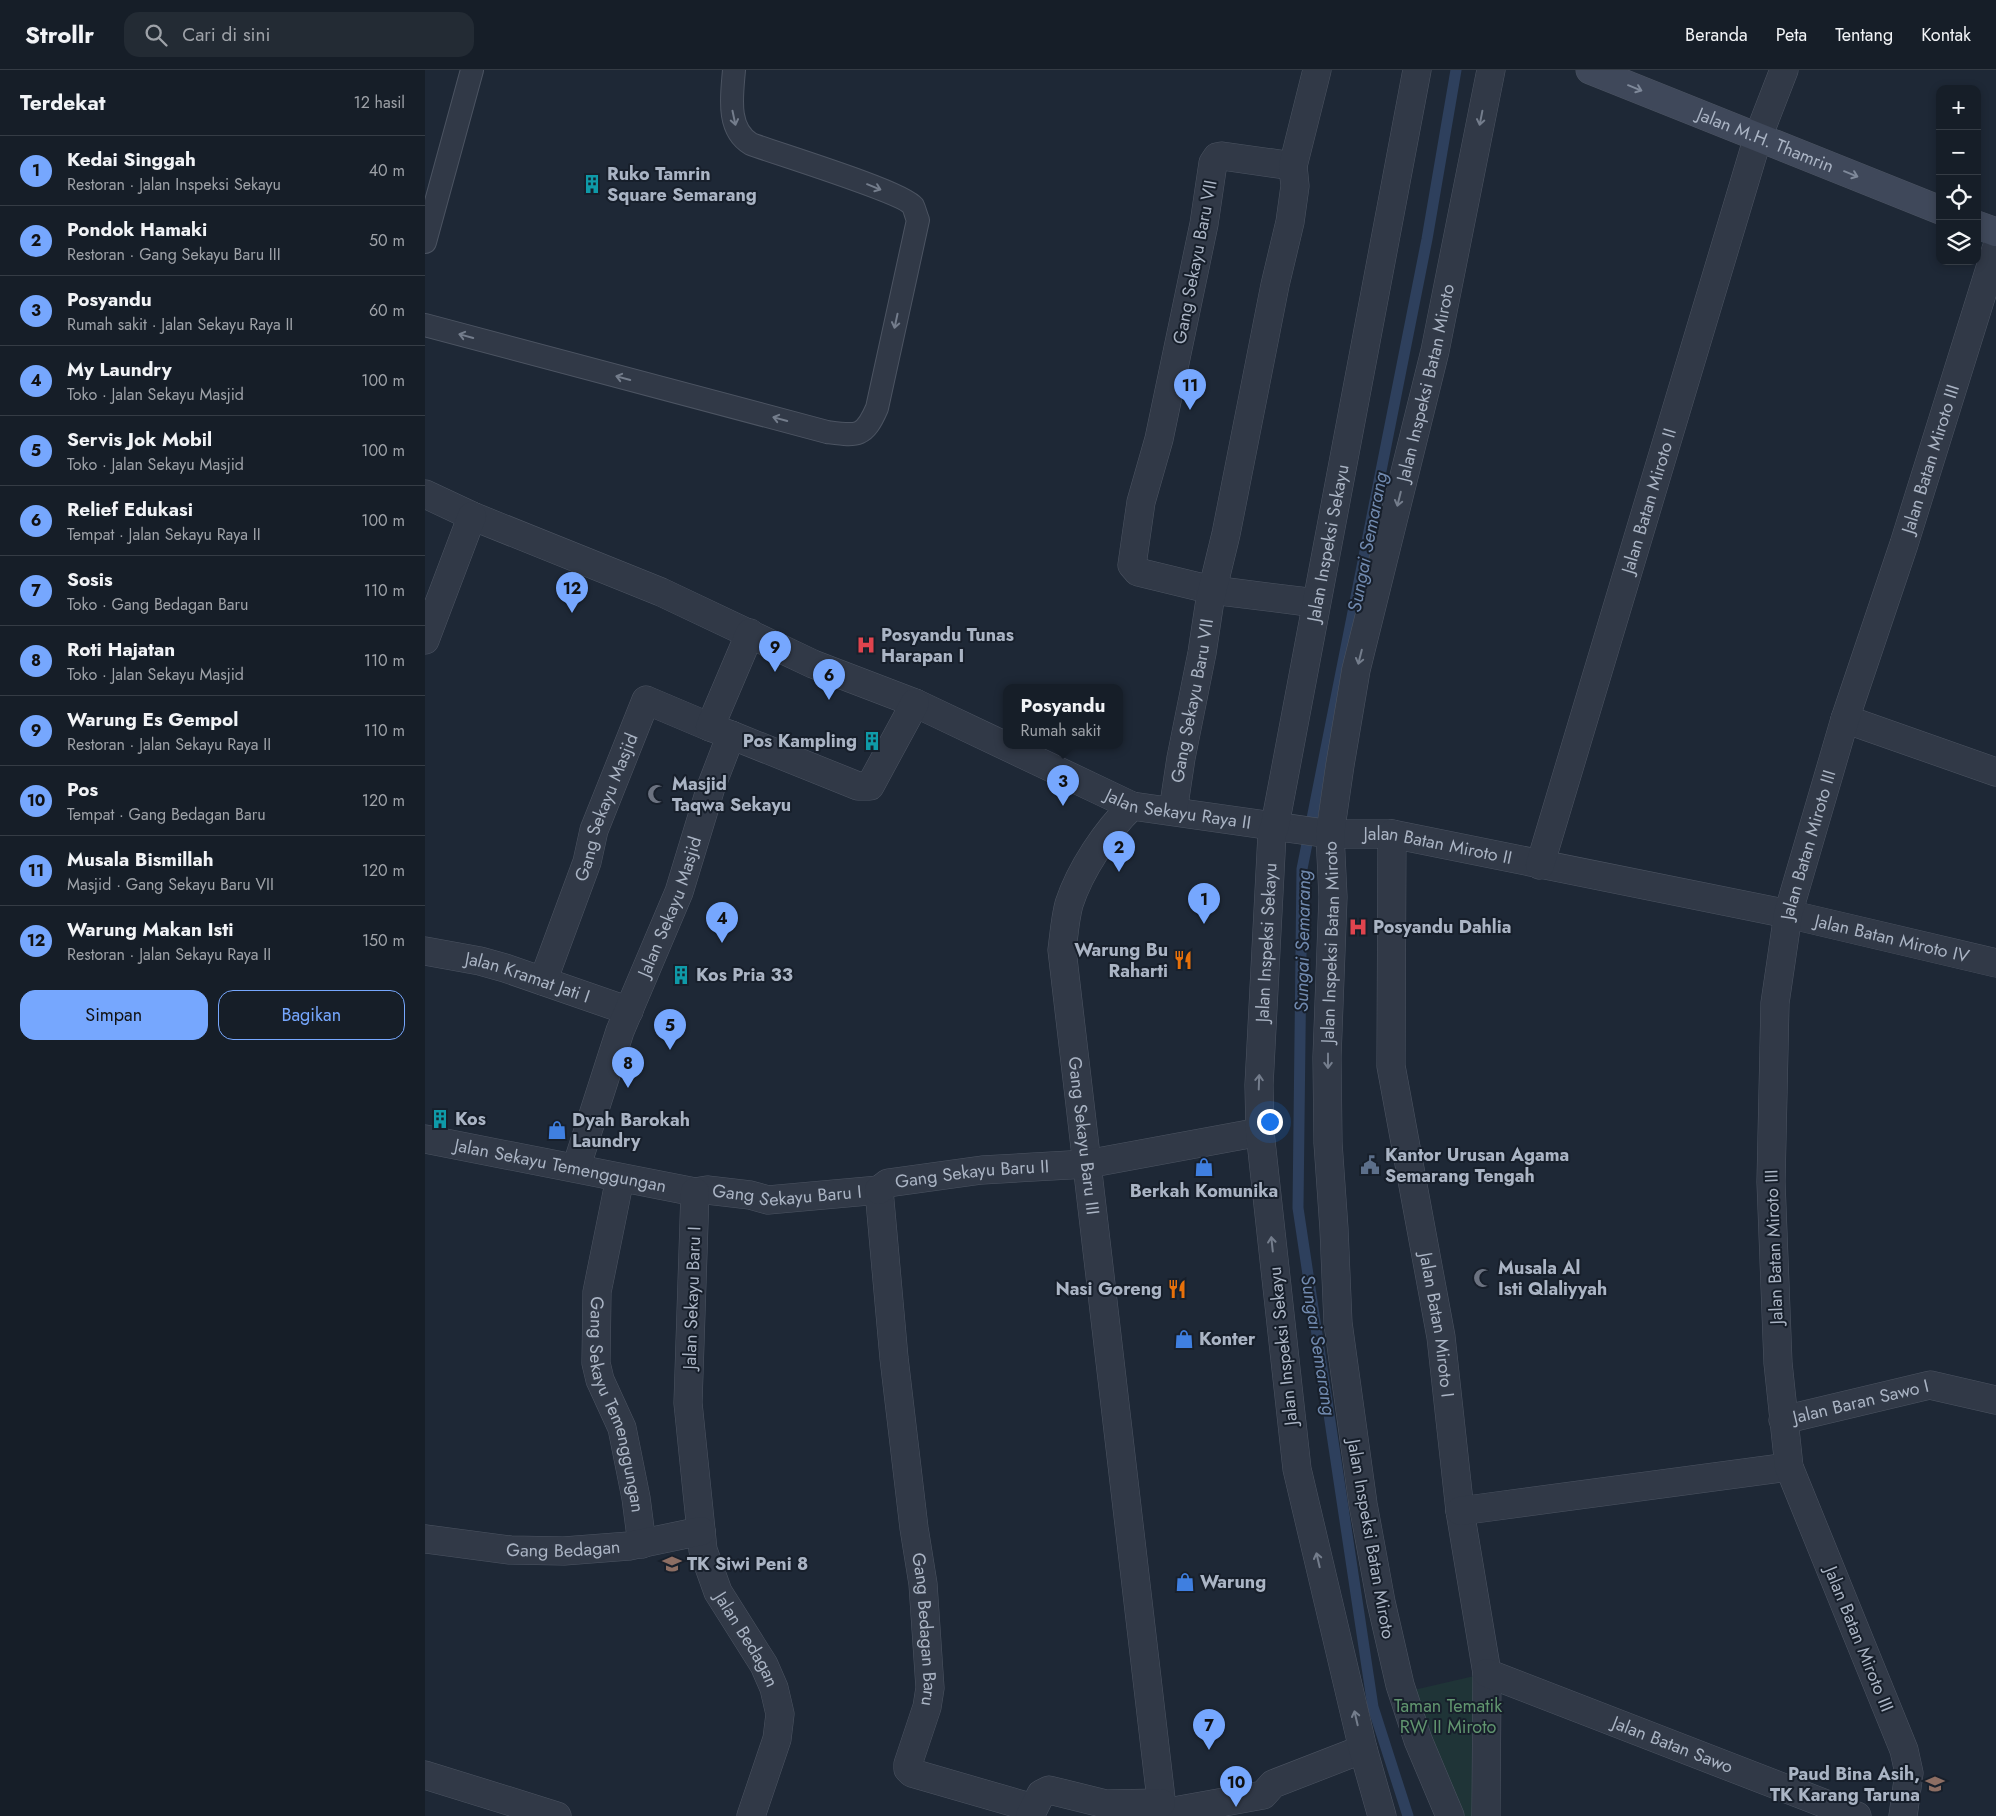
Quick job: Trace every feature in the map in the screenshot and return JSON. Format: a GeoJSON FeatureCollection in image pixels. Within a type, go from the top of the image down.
{"type":"FeatureCollection","features":[{"type":"Feature","properties":{"kind":"main road","name":"Jalan M.H. Thamrin"},"geometry":{"type":"LineString","coordinates":[[1590,70],[1936,208]]}},
{"type":"Feature","properties":{"kind":"main road"},"geometry":{"type":"LineString","coordinates":[[1981,226],[1996,232]]}},
{"type":"Feature","properties":{"kind":"street","name":"Gang Sekayu Baru VII"},"geometry":{"type":"LineString","coordinates":[[1173,811],[1212,590],[1226,534],[1275,285],[1290,222],[1295,186],[1293,166],[1317,70]]}},
{"type":"Feature","properties":{"kind":"street","name":"Jalan Inspeksi Sekayu"},"geometry":{"type":"LineString","coordinates":[[1382,1816],[1363,1749],[1297,1468],[1260,1132],[1259,1076],[1272,834],[1280,825],[1316,603],[1417,70]]}},
{"type":"Feature","properties":{"kind":"street","name":"Jalan Inspeksi Batan Miroto"},"geometry":{"type":"LineString","coordinates":[[1450,1816],[1418,1740],[1400,1685],[1381,1602],[1358,1475],[1338,1324],[1328,1143],[1328,1039],[1333,896],[1324,832],[1340,765],[1357,670],[1435,352],[1491,70]]}},
{"type":"Feature","properties":{"kind":"street"},"geometry":{"type":"LineString","coordinates":[[1758,137],[1784,70]]}},
{"type":"Feature","properties":{"kind":"street","name":"Jalan Batan Miroto II"},"geometry":{"type":"LineString","coordinates":[[1540,865],[1758,137]]}},
{"type":"Feature","properties":{"kind":"street","name":"Gang Sekayu Baru VII"},"geometry":{"type":"LineString","coordinates":[[1293,166],[1222,156],[1217,157],[1214,161],[1204,224],[1161,430],[1141,502],[1132,561],[1133,567],[1138,572],[1212,590],[1316,603]]}},
{"type":"Feature","properties":{"kind":"street","name":"Jalan Batan Miroto III"},"geometry":{"type":"LineString","coordinates":[[1903,1816],[1909,1773],[1904,1750],[1789,1467],[1778,1362],[1771,1182],[1775,1003],[1788,914],[1845,719],[1904,544],[1996,248]]}},
{"type":"Feature","properties":{"kind":"street","name":"Jalan Sekayu Raya II"},"geometry":{"type":"LineString","coordinates":[[425,494],[472,516],[661,592],[813,664],[915,703],[1003,745]]}},
{"type":"Feature","properties":{"kind":"street"},"geometry":{"type":"LineString","coordinates":[[425,640],[472,516]]}},
{"type":"Feature","properties":{"kind":"street","name":"Jalan Sekayu Masjid"},"geometry":{"type":"LineString","coordinates":[[576,1168],[619,1031],[679,892],[711,787],[721,731],[750,633]]}},
{"type":"Feature","properties":{"kind":"street","name":"Gang Sekayu Masjid"},"geometry":{"type":"LineString","coordinates":[[543,981],[587,862],[594,830],[646,700],[858,786],[870,786],[915,703]]}},
{"type":"Feature","properties":{"kind":"street"},"geometry":{"type":"LineString","coordinates":[[1845,719],[1996,772]]}},
{"type":"Feature","properties":{"kind":"street","name":"Jalan Sekayu Raya II"},"geometry":{"type":"LineString","coordinates":[[1011,749],[1131,806],[1280,825]]}},
{"type":"Feature","properties":{"kind":"street","name":"Gang Sekayu Baru III"},"geometry":{"type":"LineString","coordinates":[[1131,806],[1118,819],[1081,874],[1069,905],[1061,950],[1163,1810]]}},
{"type":"Feature","properties":{"kind":"street","name":"Jalan Batan Miroto II"},"geometry":{"type":"LineString","coordinates":[[1280,825],[1324,832],[1392,834],[1788,914]]}},
{"type":"Feature","properties":{"kind":"street","name":"Jalan Batan Miroto I"},"geometry":{"type":"LineString","coordinates":[[1392,834],[1391,1066],[1441,1337],[1461,1511],[1487,1673],[1486,1816]]}},
{"type":"Feature","properties":{"kind":"street","name":"Jalan Batan Miroto IV"},"geometry":{"type":"LineString","coordinates":[[1788,914],[1996,963]]}},
{"type":"Feature","properties":{"kind":"street","name":"Jalan Kramat Jati I"},"geometry":{"type":"LineString","coordinates":[[425,951],[480,962],[543,981],[629,1011]]}},
{"type":"Feature","properties":{"kind":"street","name":"Gang Sekayu Baru II"},"geometry":{"type":"LineString","coordinates":[[894,1358],[879,1190],[888,1183],[982,1170],[1087,1164],[1260,1132]]}},
{"type":"Feature","properties":{"kind":"street","name":"Jalan Sekayu Temenggungan"},"geometry":{"type":"LineString","coordinates":[[425,1138],[695,1192]]}},
{"type":"Feature","properties":{"kind":"street","name":"Gang Sekayu Temenggungan"},"geometry":{"type":"LineString","coordinates":[[620,1178],[597,1292],[596,1362],[600,1380],[622,1428],[636,1498],[642,1544]]}},
{"type":"Feature","properties":{"kind":"street","name":"Gang Sekayu Baru I"},"geometry":{"type":"LineString","coordinates":[[695,1192],[707,1190],[750,1195],[768,1200],[879,1190]]}},
{"type":"Feature","properties":{"kind":"street","name":"Jalan Sekayu Baru I"},"geometry":{"type":"LineString","coordinates":[[688,1403],[695,1192]]}},
{"type":"Feature","properties":{"kind":"street","name":"Gang Bedagan Baru"},"geometry":{"type":"LineString","coordinates":[[894,1358],[914,1528],[923,1584],[930,1688],[927,1707],[907,1764],[908,1769],[912,1773],[1032,1812],[1041,1794],[1049,1790],[1106,1804],[1163,1810],[1263,1795],[1273,1784],[1363,1749]]}},
{"type":"Feature","properties":{"kind":"street","name":"Jalan Baran Sawo I"},"geometry":{"type":"LineString","coordinates":[[1783,1420],[1930,1385],[1996,1400]]}},
{"type":"Feature","properties":{"kind":"street","name":"Jalan Bedagan"},"geometry":{"type":"LineString","coordinates":[[688,1403],[701,1531],[708,1567],[718,1592],[763,1664],[774,1688],[780,1714],[777,1739],[751,1816]]}},
{"type":"Feature","properties":{"kind":"street"},"geometry":{"type":"LineString","coordinates":[[1461,1511],[1789,1467]]}},
{"type":"Feature","properties":{"kind":"street","name":"Gang Bedagan"},"geometry":{"type":"LineString","coordinates":[[425,1539],[510,1550],[564,1551],[629,1546],[701,1531]]}},
{"type":"Feature","properties":{"kind":"street","name":"Jalan Batan Sawo"},"geometry":{"type":"LineString","coordinates":[[1487,1673],[1857,1816]]}},
{"type":"Feature","properties":{"kind":"street"},"geometry":{"type":"LineString","coordinates":[[425,1776],[557,1816]]}},
{"type":"Feature","properties":{"kind":"lane"},"geometry":{"type":"LineString","coordinates":[[425,242],[472,70]]}},
{"type":"Feature","properties":{"kind":"lane"},"geometry":{"type":"LineString","coordinates":[[425,325],[827,432],[848,435],[862,432],[871,422],[877,408],[918,220],[912,205],[898,196],[751,144],[743,139],[738,132],[733,114],[734,70]]}},
{"type":"Feature","properties":{"kind":"green space","name":"Taman Tematik RW II Miroto"},"geometry":{"type":"Polygon","coordinates":[[[1483,1674],[1480,1816],[1450,1816],[1405,1692],[1483,1674]]]}},
{"type":"Feature","properties":{"kind":"waterway","name":"Sungai Semarang"},"geometry":{"type":"LineString","coordinates":[[1408,1816],[1373,1707],[1298,1208],[1302,869],[1427,239],[1456,70]]}},
{"type":"Feature","properties":{"kind":"place","name":"Ruko Tamrin Square Semarang"},"geometry":{"type":"Point","coordinates":[592,184]}},
{"type":"Feature","properties":{"kind":"place","name":"Musala Bismillah"},"geometry":{"type":"Point","coordinates":[1190,410]}},
{"type":"Feature","properties":{"kind":"place","name":"Warung Makan Isti"},"geometry":{"type":"Point","coordinates":[572,613]}},
{"type":"Feature","properties":{"kind":"place","name":"Posyandu Tunas Harapan I"},"geometry":{"type":"Point","coordinates":[866,645]}},
{"type":"Feature","properties":{"kind":"place","name":"Warung Es Gempol"},"geometry":{"type":"Point","coordinates":[775,672]}},
{"type":"Feature","properties":{"kind":"place","name":"Relief Edukasi"},"geometry":{"type":"Point","coordinates":[829,700]}},
{"type":"Feature","properties":{"kind":"place","name":"Pos Kampling"},"geometry":{"type":"Point","coordinates":[872,741]}},
{"type":"Feature","properties":{"kind":"place","name":"Masjid Taqwa Sekayu"},"geometry":{"type":"Point","coordinates":[657,794]}},
{"type":"Feature","properties":{"kind":"place","name":"Posyandu"},"geometry":{"type":"Point","coordinates":[1063,806]}},
{"type":"Feature","properties":{"kind":"place","name":"Pondok Hamaki"},"geometry":{"type":"Point","coordinates":[1119,872]}},
{"type":"Feature","properties":{"kind":"place","name":"Kedai Singgah"},"geometry":{"type":"Point","coordinates":[1204,924]}},
{"type":"Feature","properties":{"kind":"place","name":"Posyandu Dahlia"},"geometry":{"type":"Point","coordinates":[1358,927]}},
{"type":"Feature","properties":{"kind":"place","name":"My Laundry"},"geometry":{"type":"Point","coordinates":[722,943]}},
{"type":"Feature","properties":{"kind":"place","name":"Warung Bu Raharti"},"geometry":{"type":"Point","coordinates":[1183,960]}},
{"type":"Feature","properties":{"kind":"place","name":"Kos Pria 33"},"geometry":{"type":"Point","coordinates":[681,975]}},
{"type":"Feature","properties":{"kind":"place","name":"Servis Jok Mobil"},"geometry":{"type":"Point","coordinates":[670,1050]}},
{"type":"Feature","properties":{"kind":"place","name":"Roti Hajatan"},"geometry":{"type":"Point","coordinates":[628,1088]}},
{"type":"Feature","properties":{"kind":"place","name":"Kos"},"geometry":{"type":"Point","coordinates":[440,1119]}},
{"type":"Feature","properties":{"kind":"place","name":"Dyah Barokah Laundry"},"geometry":{"type":"Point","coordinates":[557,1130]}},
{"type":"Feature","properties":{"kind":"place","name":"Kantor Urusan Agama Semarang Tengah"},"geometry":{"type":"Point","coordinates":[1370,1165]}},
{"type":"Feature","properties":{"kind":"place","name":"Berkah Komunika"},"geometry":{"type":"Point","coordinates":[1204,1167]}},
{"type":"Feature","properties":{"kind":"place","name":"Musala Al Isti Qlaliyyah"},"geometry":{"type":"Point","coordinates":[1483,1278]}},
{"type":"Feature","properties":{"kind":"place","name":"Nasi Goreng"},"geometry":{"type":"Point","coordinates":[1177,1289]}},
{"type":"Feature","properties":{"kind":"place","name":"Konter"},"geometry":{"type":"Point","coordinates":[1184,1339]}},
{"type":"Feature","properties":{"kind":"place","name":"TK Siwi Peni 8"},"geometry":{"type":"Point","coordinates":[672,1564]}},
{"type":"Feature","properties":{"kind":"place","name":"Warung"},"geometry":{"type":"Point","coordinates":[1185,1582]}},
{"type":"Feature","properties":{"kind":"place","name":"Sosis"},"geometry":{"type":"Point","coordinates":[1209,1750]}},
{"type":"Feature","properties":{"kind":"place","name":"Paud Bina Asih, TK Karang Taruna"},"geometry":{"type":"Point","coordinates":[1935,1784]}},
{"type":"Feature","properties":{"kind":"place","name":"Pos"},"geometry":{"type":"Point","coordinates":[1236,1807]}}]}
